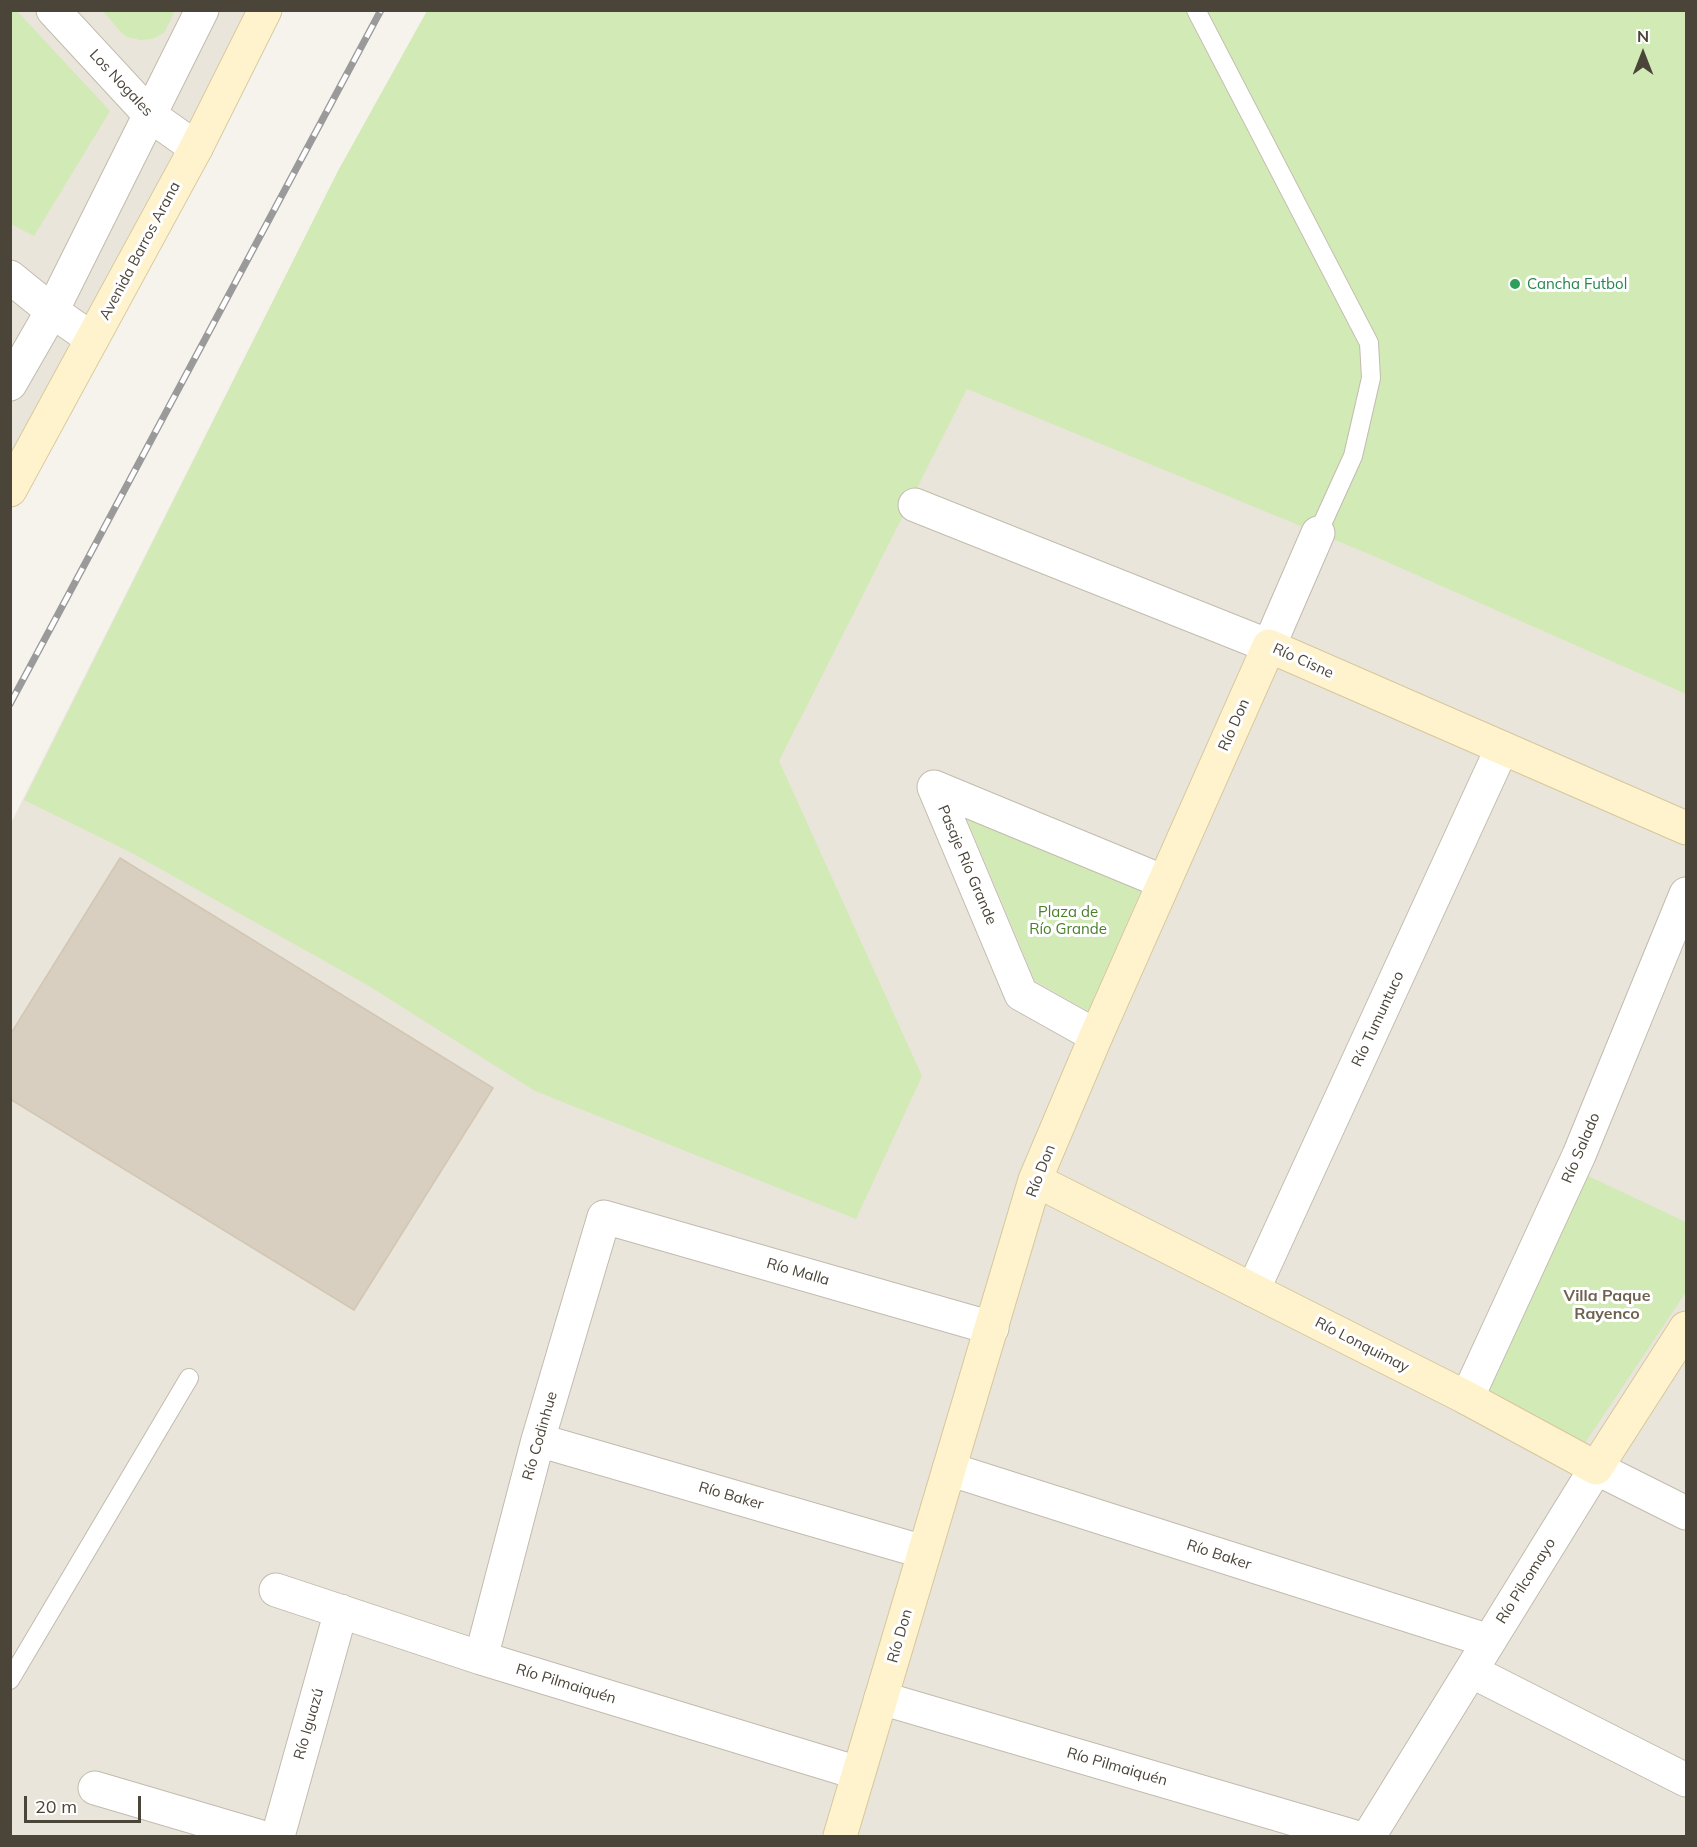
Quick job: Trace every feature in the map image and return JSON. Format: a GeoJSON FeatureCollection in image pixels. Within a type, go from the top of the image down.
{"type":"FeatureCollection","features":[{"type":"Feature","properties":{"kind":"street","name":"Los Nogales"},"geometry":{"type":"LineString","coordinates":[[53,10],[151,116],[196,148]]}},
{"type":"Feature","properties":{"kind":"street"},"geometry":{"type":"LineString","coordinates":[[10,384],[52,311],[202,10]]}},
{"type":"Feature","properties":{"kind":"street","name":"Avenida Barros Arana"},"geometry":{"type":"LineString","coordinates":[[10,490],[196,148],[265,10]]}},
{"type":"Feature","properties":{"kind":"street"},"geometry":{"type":"LineString","coordinates":[[10,277],[92,339]]}},
{"type":"Feature","properties":{"kind":"street","name":"Río Cisne"},"geometry":{"type":"LineString","coordinates":[[915,505],[1269,646],[1686,828]]}},
{"type":"Feature","properties":{"kind":"street","name":"Río Don"},"geometry":{"type":"LineString","coordinates":[[840,1836],[1035,1180],[1096,1036],[1318,533]]}},
{"type":"Feature","properties":{"kind":"street","name":"Río Tumuntuco"},"geometry":{"type":"LineString","coordinates":[[1253,1290],[1502,748]]}},
{"type":"Feature","properties":{"kind":"street","name":"Pasaje Río Grande"},"geometry":{"type":"LineString","coordinates":[[1096,1036],[1022,994],[934,787],[1164,882]]}},
{"type":"Feature","properties":{"kind":"street","name":"Río Salado"},"geometry":{"type":"LineString","coordinates":[[1467,1398],[1579,1155],[1686,894]]}},
{"type":"Feature","properties":{"kind":"street","name":"Río Lonquimay"},"geometry":{"type":"LineString","coordinates":[[1035,1180],[1467,1398],[1596,1468],[1686,1513]]}},
{"type":"Feature","properties":{"kind":"street","name":"Río Malla"},"geometry":{"type":"LineString","coordinates":[[604,1217],[992,1328]]}},
{"type":"Feature","properties":{"kind":"street","name":"Río Codinhue"},"geometry":{"type":"LineString","coordinates":[[482,1658],[538,1440],[604,1217]]}},
{"type":"Feature","properties":{"kind":"street","name":"Río Pilcomayo"},"geometry":{"type":"LineString","coordinates":[[1369,1836],[1596,1468],[1686,1328]]}},
{"type":"Feature","properties":{"kind":"street","name":"Río Baker"},"geometry":{"type":"LineString","coordinates":[[538,1440],[924,1552]]}},
{"type":"Feature","properties":{"kind":"street","name":"Río Baker"},"geometry":{"type":"LineString","coordinates":[[949,1470],[1489,1641]]}},
{"type":"Feature","properties":{"kind":"street","name":"Río Pilmaiquén"},"geometry":{"type":"LineString","coordinates":[[276,1590],[482,1658],[858,1773]]}},
{"type":"Feature","properties":{"kind":"street","name":"Río Iguazú"},"geometry":{"type":"LineString","coordinates":[[278,1836],[341,1611]]}},
{"type":"Feature","properties":{"kind":"street"},"geometry":{"type":"LineString","coordinates":[[1471,1671],[1686,1780]]}},
{"type":"Feature","properties":{"kind":"street","name":"Río Pilmaiquén"},"geometry":{"type":"LineString","coordinates":[[881,1698],[1352,1836]]}},
{"type":"Feature","properties":{"kind":"street"},"geometry":{"type":"LineString","coordinates":[[95,1788],[258,1836]]}},
{"type":"Feature","properties":{"kind":"lane"},"geometry":{"type":"LineString","coordinates":[[1196,10],[1368,343],[1371,378],[1353,456],[1318,533]]}},
{"type":"Feature","properties":{"kind":"lane"},"geometry":{"type":"LineString","coordinates":[[10,1680],[189,1378]]}},
{"type":"Feature","properties":{"kind":"shaded area"},"geometry":{"type":"Polygon","coordinates":[[[11,11],[250,11],[11,481],[11,11]]]}},
{"type":"Feature","properties":{"kind":"shaded area"},"geometry":{"type":"Polygon","coordinates":[[[427,11],[1686,11],[1686,1836],[11,1836],[11,823],[338,171],[427,11]]]}},
{"type":"Feature","properties":{"kind":"green space"},"geometry":{"type":"Polygon","coordinates":[[[10,11],[17,11],[110,111],[34,236],[11,224],[10,11]]]}},
{"type":"Feature","properties":{"kind":"green space"},"geometry":{"type":"Polygon","coordinates":[[[103,11],[175,11],[164,33],[152,39],[140,40],[127,37],[103,11]]]}},
{"type":"Feature","properties":{"kind":"green space"},"geometry":{"type":"Polygon","coordinates":[[[427,11],[1686,11],[1686,694],[1369,554],[967,389],[779,761],[922,1076],[856,1219],[535,1091],[369,986],[132,853],[24,800],[338,171],[427,11]]]}},
{"type":"Feature","properties":{"kind":"green space","name":"Plaza de Río Grande"},"geometry":{"type":"Polygon","coordinates":[[[967,819],[1141,891],[1088,1011],[1035,981],[967,819]]]}},
{"type":"Feature","properties":{"kind":"green space","name":"Villa Paque Rayenco"},"geometry":{"type":"Polygon","coordinates":[[[1586,1175],[1686,1222],[1686,1292],[1585,1443],[1487,1392],[1586,1175]]]}},
{"type":"Feature","properties":{"kind":"building"},"geometry":{"type":"Polygon","coordinates":[[[120,858],[493,1088],[354,1310],[10,1099],[10,1035],[120,858]]]}},
{"type":"Feature","properties":{"kind":"railway"},"geometry":{"type":"LineString","coordinates":[[10,704],[381,10]]}},
{"type":"Feature","properties":{"kind":"place","name":"Cancha Futbol"},"geometry":{"type":"Point","coordinates":[1515,284]}},
{"type":"Feature","properties":{"kind":"district","name":"Villa Paque Rayenco"},"geometry":{"type":"Point","coordinates":[1607,1305]}}]}
